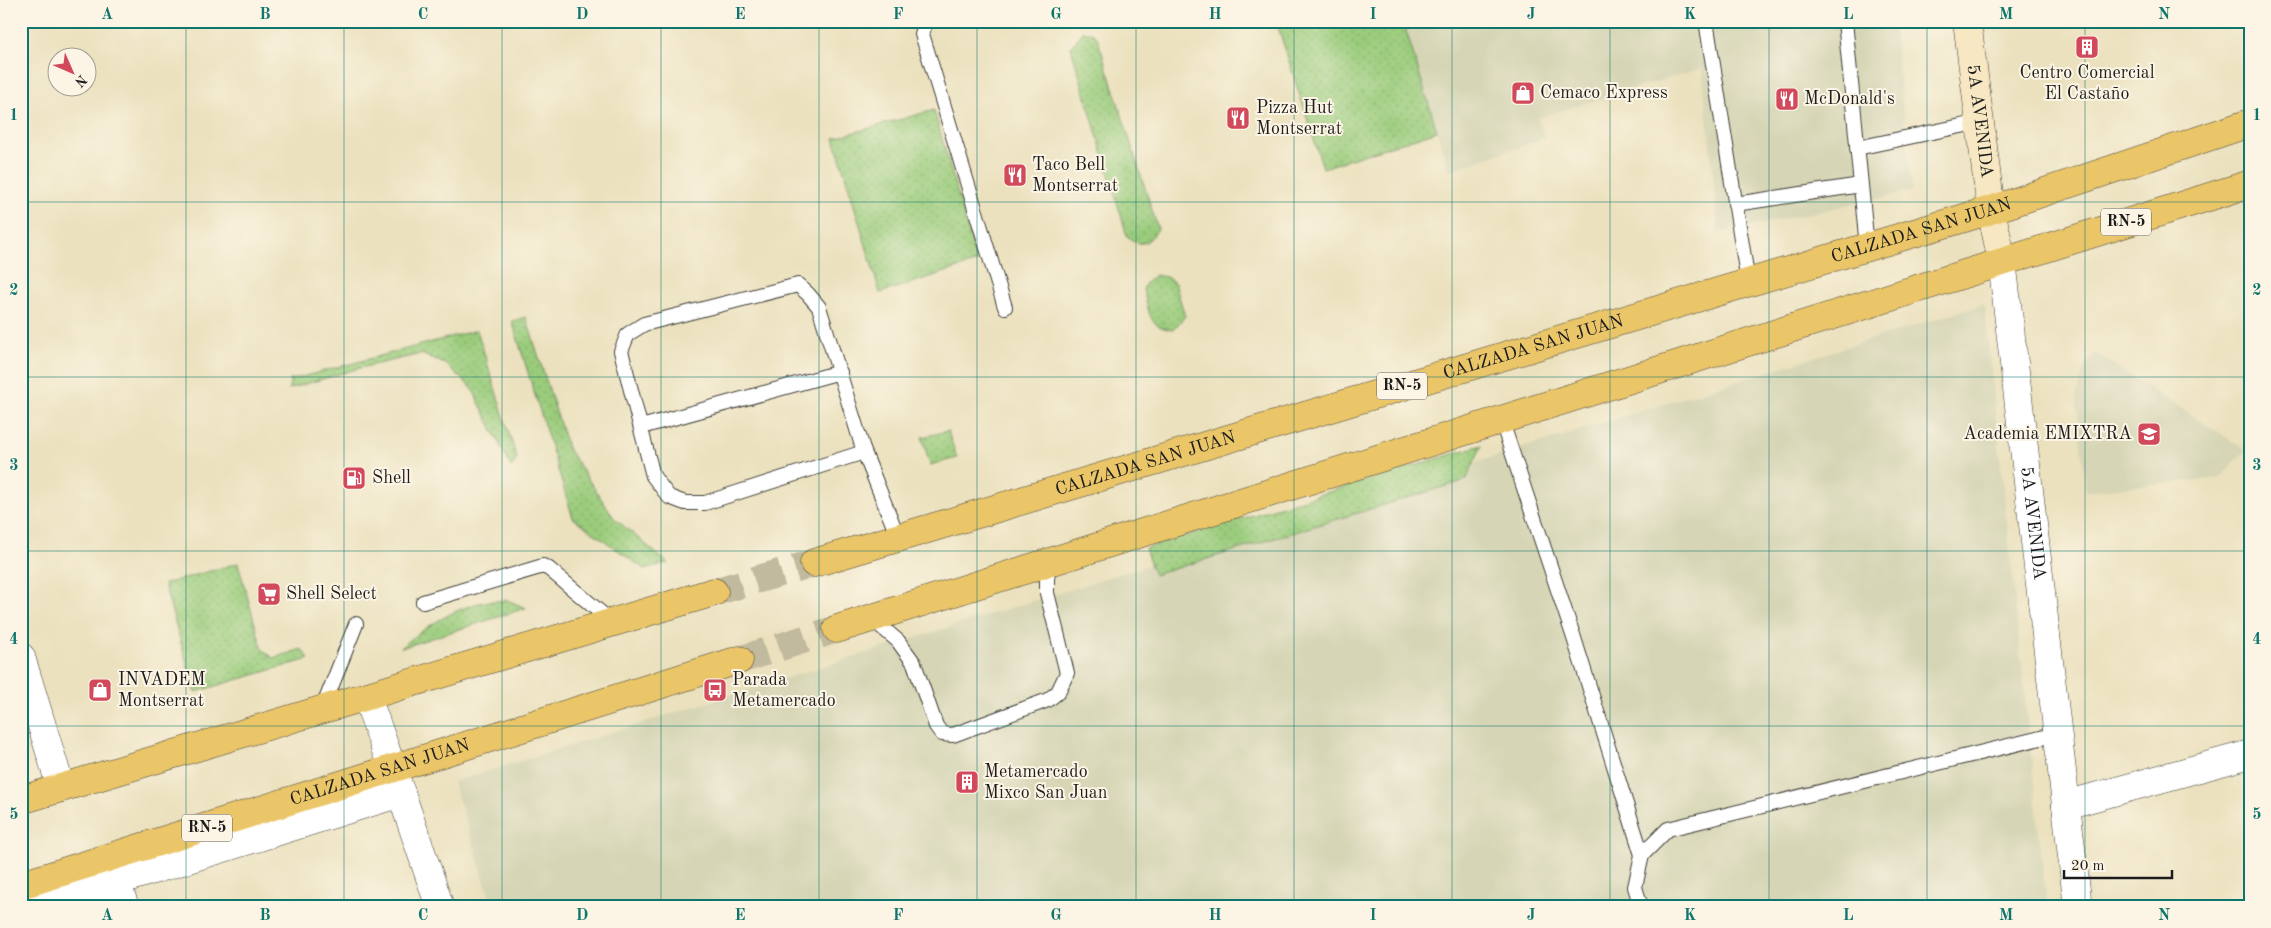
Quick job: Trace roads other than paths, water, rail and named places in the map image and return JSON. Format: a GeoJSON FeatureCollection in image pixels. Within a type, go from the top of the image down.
{"type":"FeatureCollection","features":[{"type":"Feature","properties":{"kind":"main road","name":"5A AVENIDA"},"geometry":{"type":"LineString","coordinates":[[1967,21],[1991,210],[2002,260]]}},
{"type":"Feature","properties":{"kind":"main road","name":"CALZADA SAN JUAN"},"geometry":{"type":"LineString","coordinates":[[814,563],[1991,210],[2250,123]]}},
{"type":"Feature","properties":{"kind":"main road","name":"RN-5"},"geometry":{"type":"LineString","coordinates":[[837,629],[2002,260],[2250,184]]}},
{"type":"Feature","properties":{"kind":"main road"},"geometry":{"type":"LineString","coordinates":[[21,800],[714,592]]}},
{"type":"Feature","properties":{"kind":"main road","name":"CALZADA SAN JUAN"},"geometry":{"type":"LineString","coordinates":[[21,885],[397,781],[739,660]]}},
{"type":"Feature","properties":{"kind":"street","name":"5A AVENIDA"},"geometry":{"type":"LineString","coordinates":[[2002,260],[2078,907]]}},
{"type":"Feature","properties":{"kind":"street"},"geometry":{"type":"LineString","coordinates":[[21,657],[60,788]]}},
{"type":"Feature","properties":{"kind":"street"},"geometry":{"type":"LineString","coordinates":[[368,697],[440,907]]}},
{"type":"Feature","properties":{"kind":"street"},"geometry":{"type":"LineString","coordinates":[[2066,805],[2250,754]]}},
{"type":"Feature","properties":{"kind":"street","name":"CALZADA SAN JUAN"},"geometry":{"type":"LineString","coordinates":[[34,907],[116,881],[397,781]]}},
{"type":"Feature","properties":{"kind":"street"},"geometry":{"type":"LineString","coordinates":[[116,881],[125,907]]}},
{"type":"Feature","properties":{"kind":"lane"},"geometry":{"type":"LineString","coordinates":[[926,21],[922,34],[1005,307]]}},
{"type":"Feature","properties":{"kind":"lane"},"geometry":{"type":"LineString","coordinates":[[1706,21],[1748,282]]}},
{"type":"Feature","properties":{"kind":"lane"},"geometry":{"type":"LineString","coordinates":[[1845,21],[1867,247]]}},
{"type":"Feature","properties":{"kind":"lane"},"geometry":{"type":"LineString","coordinates":[[1857,148],[1980,122]]}},
{"type":"Feature","properties":{"kind":"lane"},"geometry":{"type":"LineString","coordinates":[[1735,204],[1860,184]]}},
{"type":"Feature","properties":{"kind":"lane"},"geometry":{"type":"LineString","coordinates":[[864,452],[705,503],[685,503],[669,497],[653,476],[621,351],[628,334],[644,324],[798,285],[819,307],[864,452],[898,537]]}},
{"type":"Feature","properties":{"kind":"lane"},"geometry":{"type":"LineString","coordinates":[[641,427],[840,372]]}},
{"type":"Feature","properties":{"kind":"lane"},"geometry":{"type":"LineString","coordinates":[[1501,419],[1573,635],[1642,855],[1635,887],[1641,907]]}},
{"type":"Feature","properties":{"kind":"lane"},"geometry":{"type":"LineString","coordinates":[[871,618],[898,640],[914,663],[936,726],[942,734],[953,734],[1048,700],[1058,692],[1067,673],[1047,593],[1050,561]]}},
{"type":"Feature","properties":{"kind":"lane"},"geometry":{"type":"LineString","coordinates":[[423,602],[543,566],[613,623]]}},
{"type":"Feature","properties":{"kind":"lane"},"geometry":{"type":"LineString","coordinates":[[322,710],[356,624]]}},
{"type":"Feature","properties":{"kind":"lane"},"geometry":{"type":"LineString","coordinates":[[1642,855],[1668,829],[2057,734]]}},
{"type":"Feature","properties":{"kind":"tunnel"},"geometry":{"type":"LineString","coordinates":[[714,592],[814,563]]}},
{"type":"Feature","properties":{"kind":"tunnel"},"geometry":{"type":"LineString","coordinates":[[739,660],[837,629]]}},
{"type":"Feature","properties":{"kind":"place","name":"Centro Comercial El Castaño"},"geometry":{"type":"Point","coordinates":[2087,47]}},
{"type":"Feature","properties":{"kind":"place","name":"Cemaco Express"},"geometry":{"type":"Point","coordinates":[1523,93]}},
{"type":"Feature","properties":{"kind":"place","name":"McDonald's"},"geometry":{"type":"Point","coordinates":[1787,99]}},
{"type":"Feature","properties":{"kind":"place","name":"Pizza Hut Montserrat"},"geometry":{"type":"Point","coordinates":[1238,118]}},
{"type":"Feature","properties":{"kind":"place","name":"Taco Bell Montserrat"},"geometry":{"type":"Point","coordinates":[1015,175]}},
{"type":"Feature","properties":{"kind":"place","name":"Academia EMIXTRA"},"geometry":{"type":"Point","coordinates":[2149,434]}},
{"type":"Feature","properties":{"kind":"place","name":"Shell"},"geometry":{"type":"Point","coordinates":[354,478]}},
{"type":"Feature","properties":{"kind":"place","name":"Shell Select"},"geometry":{"type":"Point","coordinates":[269,594]}},
{"type":"Feature","properties":{"kind":"place","name":"INVADEM Montserrat"},"geometry":{"type":"Point","coordinates":[100,690]}},
{"type":"Feature","properties":{"kind":"place","name":"Parada Metamercado"},"geometry":{"type":"Point","coordinates":[715,690]}},
{"type":"Feature","properties":{"kind":"place","name":"Metamercado Mixco San Juan"},"geometry":{"type":"Point","coordinates":[967,782]}}]}
